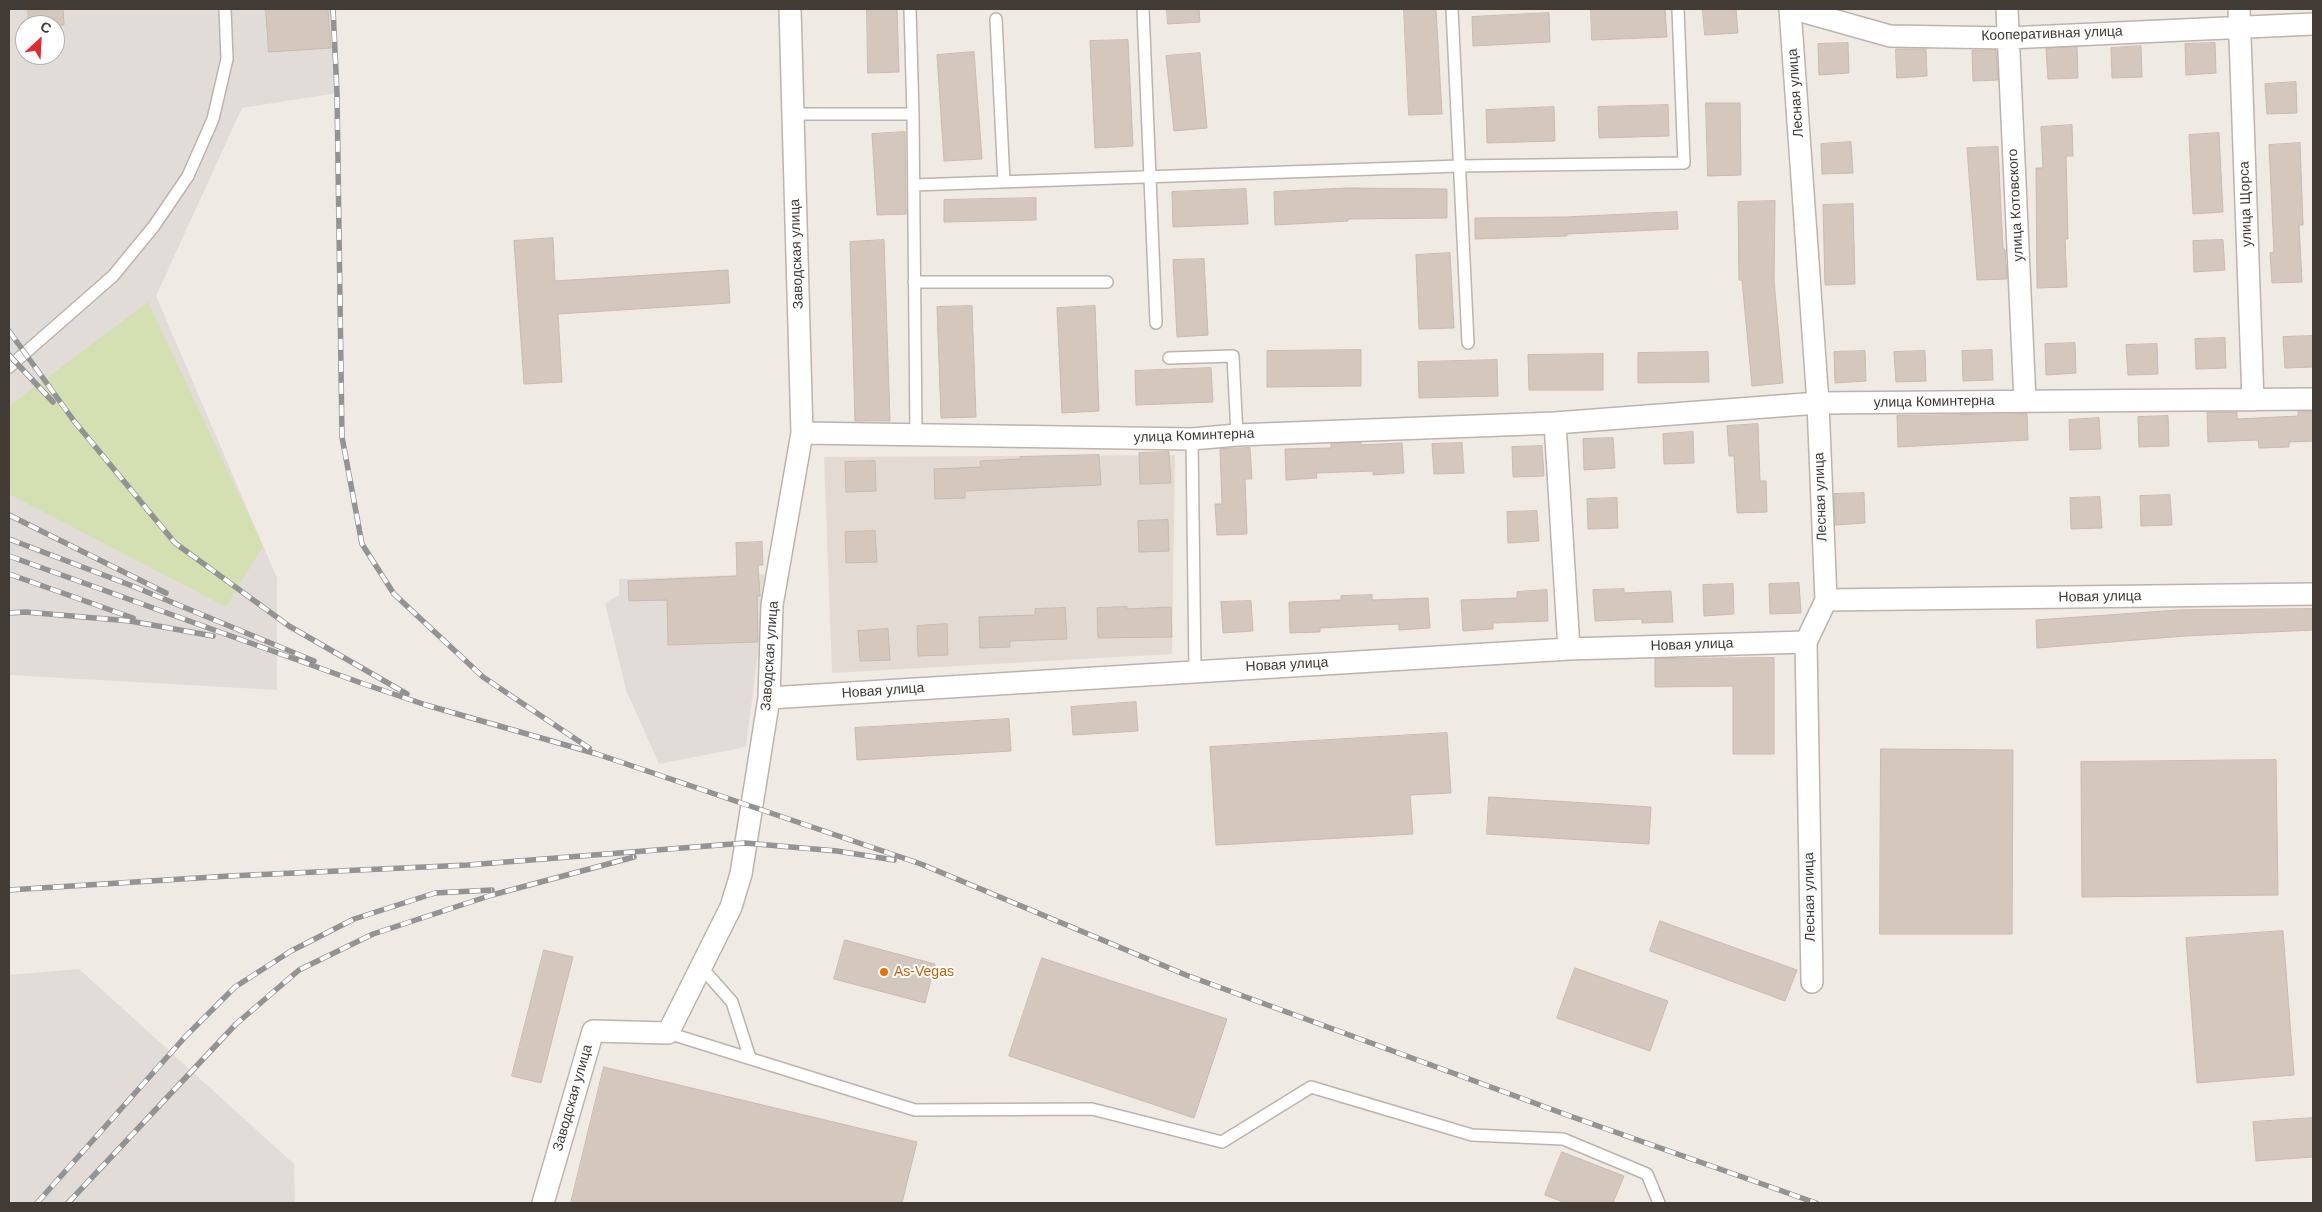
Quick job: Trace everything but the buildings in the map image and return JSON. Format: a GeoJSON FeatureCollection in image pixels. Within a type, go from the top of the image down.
{"type":"FeatureCollection","features":[{"type":"Feature","properties":{"kind":"street","name":"Заводская улица"},"geometry":{"type":"LineString","coordinates":[[543,1203],[593,1031],[668,1033],[731,907],[741,874],[769,698],[772,605],[802,433],[790,9]]}},
{"type":"Feature","properties":{"kind":"street","name":"Кооперативная улица"},"geometry":{"type":"LineString","coordinates":[[1792,9],[1890,36],[2008,38],[2240,17],[2313,24]]}},
{"type":"Feature","properties":{"kind":"street","name":"Лесная улица"},"geometry":{"type":"LineString","coordinates":[[1792,9],[1818,403],[1826,600],[1806,642],[1812,982]]}},
{"type":"Feature","properties":{"kind":"street","name":"улица Котовского"},"geometry":{"type":"LineString","coordinates":[[2007,9],[2025,401]]}},
{"type":"Feature","properties":{"kind":"street","name":"улица Щорса"},"geometry":{"type":"LineString","coordinates":[[2240,17],[2253,400]]}},
{"type":"Feature","properties":{"kind":"street","name":"улица Коминтерна"},"geometry":{"type":"LineString","coordinates":[[802,433],[1192,439],[1237,435],[1555,423],[1818,403],[2313,399]]}},
{"type":"Feature","properties":{"kind":"street"},"geometry":{"type":"LineString","coordinates":[[1555,423],[1569,649]]}},
{"type":"Feature","properties":{"kind":"street","name":"Новая улица"},"geometry":{"type":"LineString","coordinates":[[1826,600],[2313,594]]}},
{"type":"Feature","properties":{"kind":"street","name":"Новая улица"},"geometry":{"type":"LineString","coordinates":[[769,698],[1195,670],[1569,649],[1806,642]]}},
{"type":"Feature","properties":{"kind":"lane"},"geometry":{"type":"LineString","coordinates":[[9,367],[113,276],[154,226],[188,176],[213,119],[227,59],[225,9]]}},
{"type":"Feature","properties":{"kind":"lane"},"geometry":{"type":"LineString","coordinates":[[910,9],[913,114],[916,435]]}},
{"type":"Feature","properties":{"kind":"lane"},"geometry":{"type":"LineString","coordinates":[[1143,9],[1156,323]]}},
{"type":"Feature","properties":{"kind":"lane"},"geometry":{"type":"LineString","coordinates":[[1452,9],[1468,343]]}},
{"type":"Feature","properties":{"kind":"lane"},"geometry":{"type":"LineString","coordinates":[[914,185],[1459,166],[1684,163],[1678,9]]}},
{"type":"Feature","properties":{"kind":"lane"},"geometry":{"type":"LineString","coordinates":[[996,19],[1004,182]]}},
{"type":"Feature","properties":{"kind":"lane"},"geometry":{"type":"LineString","coordinates":[[793,114],[913,114]]}},
{"type":"Feature","properties":{"kind":"lane"},"geometry":{"type":"LineString","coordinates":[[914,282],[1107,282]]}},
{"type":"Feature","properties":{"kind":"lane"},"geometry":{"type":"LineString","coordinates":[[1170,358],[1233,356],[1237,435]]}},
{"type":"Feature","properties":{"kind":"lane"},"geometry":{"type":"LineString","coordinates":[[1192,439],[1195,670]]}},
{"type":"Feature","properties":{"kind":"lane"},"geometry":{"type":"LineString","coordinates":[[702,968],[732,1002],[750,1058]]}},
{"type":"Feature","properties":{"kind":"lane"},"geometry":{"type":"LineString","coordinates":[[668,1033],[915,1110],[1092,1110],[1222,1142],[1311,1087],[1472,1135],[1563,1139],[1647,1174],[1659,1203]]}},
{"type":"Feature","properties":{"kind":"shaded area"},"geometry":{"type":"Polygon","coordinates":[[[9,9],[336,9],[337,93],[242,108],[156,296],[277,578],[277,690],[9,675],[9,9]]]}},
{"type":"Feature","properties":{"kind":"shaded area"},"geometry":{"type":"Polygon","coordinates":[[[1175,455],[1172,654],[832,673],[824,457],[1175,455]]]}},
{"type":"Feature","properties":{"kind":"shaded area"},"geometry":{"type":"Polygon","coordinates":[[[768,574],[746,747],[659,764],[626,690],[605,603],[619,595],[619,579],[768,574]]]}},
{"type":"Feature","properties":{"kind":"shaded area"},"geometry":{"type":"Polygon","coordinates":[[[79,969],[294,1164],[295,1203],[9,1203],[9,975],[79,969]]]}},
{"type":"Feature","properties":{"kind":"green space"},"geometry":{"type":"Polygon","coordinates":[[[148,302],[263,546],[226,607],[9,494],[9,406],[148,302]]]}},
{"type":"Feature","properties":{"kind":"railway"},"geometry":{"type":"LineString","coordinates":[[333,9],[337,93],[342,437],[362,544],[394,594],[483,677],[589,748]]}},
{"type":"Feature","properties":{"kind":"railway"},"geometry":{"type":"LineString","coordinates":[[9,331],[74,421],[175,543],[289,626],[407,694]]}},
{"type":"Feature","properties":{"kind":"railway"},"geometry":{"type":"LineString","coordinates":[[9,355],[53,402]]}},
{"type":"Feature","properties":{"kind":"railway"},"geometry":{"type":"LineString","coordinates":[[9,515],[166,593]]}},
{"type":"Feature","properties":{"kind":"railway"},"geometry":{"type":"LineString","coordinates":[[9,539],[135,587],[314,661]]}},
{"type":"Feature","properties":{"kind":"railway"},"geometry":{"type":"LineString","coordinates":[[9,556],[426,705],[597,754],[921,864],[1186,975],[1567,1115],[1816,1203]]}},
{"type":"Feature","properties":{"kind":"railway"},"geometry":{"type":"LineString","coordinates":[[9,574],[133,618]]}},
{"type":"Feature","properties":{"kind":"railway"},"geometry":{"type":"LineString","coordinates":[[9,613],[25,612],[130,621],[213,636]]}},
{"type":"Feature","properties":{"kind":"railway"},"geometry":{"type":"LineString","coordinates":[[9,890],[229,876],[468,865],[745,843],[837,851],[894,860]]}},
{"type":"Feature","properties":{"kind":"railway"},"geometry":{"type":"LineString","coordinates":[[68,1203],[236,1024],[299,970],[373,934],[492,895],[634,857]]}},
{"type":"Feature","properties":{"kind":"railway"},"geometry":{"type":"LineString","coordinates":[[37,1203],[185,1037],[235,987],[291,951],[354,919],[435,893],[492,890]]}},
{"type":"Feature","properties":{"kind":"place","name":"As-Vegas"},"geometry":{"type":"Point","coordinates":[884,972]}}]}
